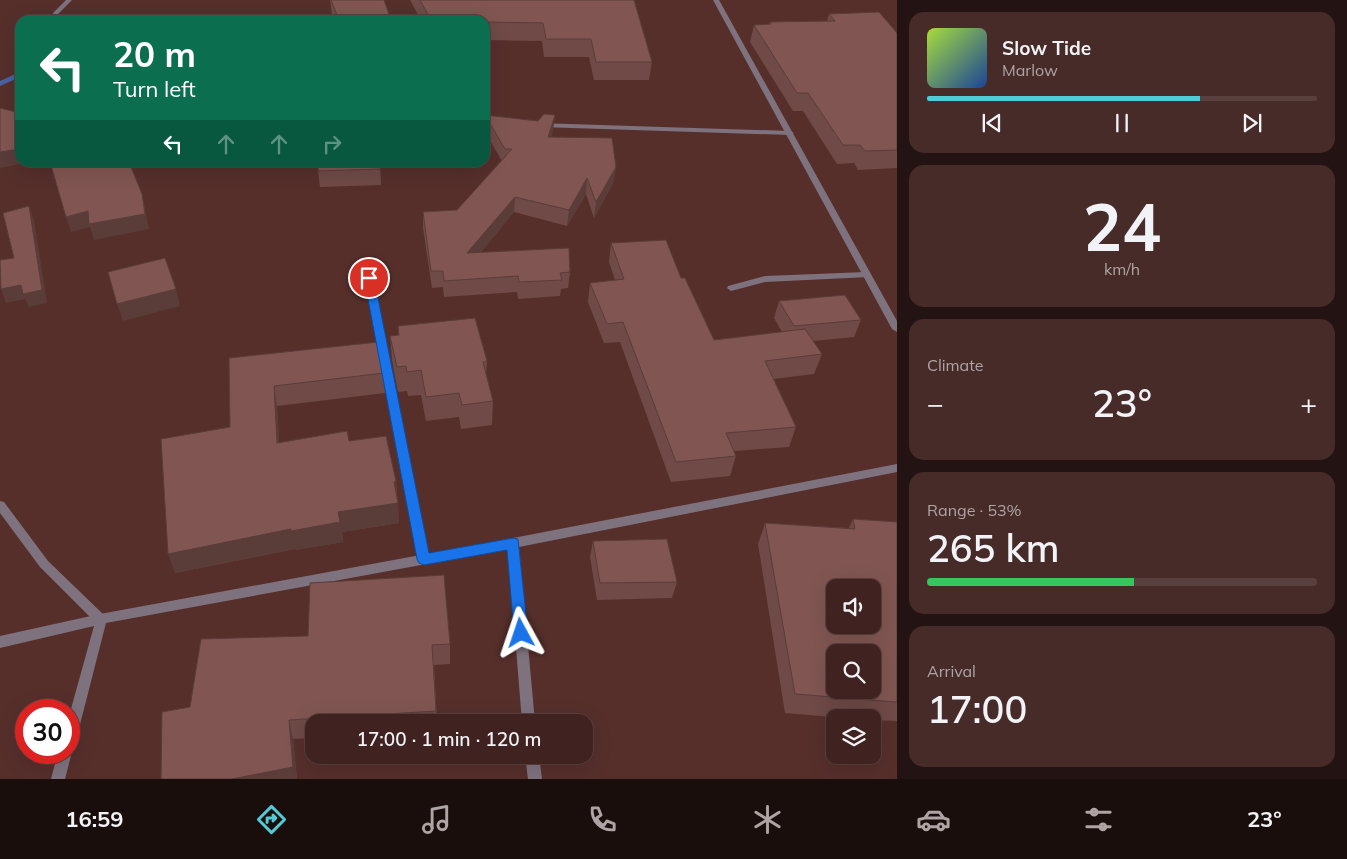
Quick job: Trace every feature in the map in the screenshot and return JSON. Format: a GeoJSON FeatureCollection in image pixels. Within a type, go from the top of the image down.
{"type":"FeatureCollection","features":[{"type":"Feature","properties":{"kind":"street"},"geometry":{"type":"LineString","coordinates":[[55,14],[69,0]]}},
{"type":"Feature","properties":{"kind":"street"},"geometry":{"type":"LineString","coordinates":[[716,0],[866,275],[897,328]]}},
{"type":"Feature","properties":{"kind":"street"},"geometry":{"type":"LineString","coordinates":[[532,124],[790,133]]}},
{"type":"Feature","properties":{"kind":"street"},"geometry":{"type":"LineString","coordinates":[[731,288],[765,279],[866,275]]}},
{"type":"Feature","properties":{"kind":"street"},"geometry":{"type":"LineString","coordinates":[[369,278],[424,559]]}},
{"type":"Feature","properties":{"kind":"street"},"geometry":{"type":"LineString","coordinates":[[0,642],[100,619],[513,543],[897,468]]}},
{"type":"Feature","properties":{"kind":"street"},"geometry":{"type":"LineString","coordinates":[[0,505],[44,564],[100,619],[100,626],[80,700]]}},
{"type":"Feature","properties":{"kind":"street"},"geometry":{"type":"LineString","coordinates":[[513,543],[529,714]]}},
{"type":"Feature","properties":{"kind":"street"},"geometry":{"type":"LineString","coordinates":[[58,779],[62,764]]}},
{"type":"Feature","properties":{"kind":"street"},"geometry":{"type":"LineString","coordinates":[[533,764],[535,779]]}},
{"type":"Feature","properties":{"kind":"building"},"geometry":{"type":"Polygon","coordinates":[[[331,0],[384,0],[389,15],[337,15],[331,0]]]}},
{"type":"Feature","properties":{"kind":"building"},"geometry":{"type":"Polygon","coordinates":[[[420,0],[634,0],[652,62],[596,62],[591,39],[546,39],[543,23],[490,22],[490,15],[428,15],[420,0]]]}},
{"type":"Feature","properties":{"kind":"building"},"geometry":{"type":"Polygon","coordinates":[[[879,12],[897,33],[897,150],[865,151],[860,145],[843,145],[808,93],[797,93],[754,25],[771,24],[770,22],[835,21],[829,14],[879,12]]]}},
{"type":"Feature","properties":{"kind":"building"},"geometry":{"type":"Polygon","coordinates":[[[0,108],[15,112],[15,150],[0,152],[0,108]]]}},
{"type":"Feature","properties":{"kind":"building"},"geometry":{"type":"Polygon","coordinates":[[[544,114],[555,115],[548,137],[612,138],[616,167],[596,202],[587,178],[569,210],[515,197],[467,253],[569,248],[570,272],[560,273],[562,280],[519,282],[518,276],[444,281],[443,271],[431,271],[423,212],[457,210],[512,149],[505,149],[490,124],[490,116],[538,121],[544,114]]]}},
{"type":"Feature","properties":{"kind":"building"},"geometry":{"type":"Polygon","coordinates":[[[51,167],[131,167],[142,194],[145,214],[89,224],[88,211],[66,217],[51,167]]]}},
{"type":"Feature","properties":{"kind":"building"},"geometry":{"type":"Polygon","coordinates":[[[318,167],[380,167],[380,169],[318,171],[318,167]]]}},
{"type":"Feature","properties":{"kind":"building"},"geometry":{"type":"Polygon","coordinates":[[[29,206],[42,290],[23,294],[21,285],[1,289],[0,260],[14,258],[3,213],[29,206]]]}},
{"type":"Feature","properties":{"kind":"building"},"geometry":{"type":"Polygon","coordinates":[[[666,240],[681,278],[685,278],[714,340],[805,329],[822,354],[765,361],[796,427],[726,433],[736,456],[676,462],[623,322],[607,324],[590,283],[624,279],[611,243],[666,240]]]}},
{"type":"Feature","properties":{"kind":"building"},"geometry":{"type":"Polygon","coordinates":[[[165,258],[176,289],[117,304],[108,272],[165,258]]]}},
{"type":"Feature","properties":{"kind":"building"},"geometry":{"type":"Polygon","coordinates":[[[845,295],[861,320],[794,326],[779,301],[845,295]]]}},
{"type":"Feature","properties":{"kind":"building"},"geometry":{"type":"Polygon","coordinates":[[[475,318],[487,361],[483,362],[493,401],[462,405],[459,393],[426,397],[421,370],[407,372],[406,366],[397,367],[390,336],[399,335],[398,326],[475,318]]]}},
{"type":"Feature","properties":{"kind":"building"},"geometry":{"type":"Polygon","coordinates":[[[378,342],[384,373],[274,386],[277,443],[347,431],[349,441],[386,436],[396,481],[394,482],[398,503],[338,512],[340,522],[291,531],[291,529],[168,554],[161,439],[230,427],[229,358],[378,342]]]}},
{"type":"Feature","properties":{"kind":"building"},"geometry":{"type":"Polygon","coordinates":[[[853,519],[897,522],[897,702],[859,699],[881,699],[881,644],[826,644],[826,696],[795,694],[765,523],[855,529],[853,519]]]}},
{"type":"Feature","properties":{"kind":"building"},"geometry":{"type":"Polygon","coordinates":[[[667,539],[677,582],[600,583],[593,541],[667,539]]]}},
{"type":"Feature","properties":{"kind":"building"},"geometry":{"type":"Polygon","coordinates":[[[444,575],[450,644],[432,645],[436,711],[387,714],[305,714],[305,719],[289,720],[293,767],[232,779],[161,779],[162,712],[190,707],[201,639],[308,636],[310,583],[444,575]]]}},
{"type":"Feature","properties":{"kind":"waterway"},"geometry":{"type":"LineString","coordinates":[[0,84],[15,76]]}},
{"type":"Feature","properties":{"kind":"route"},"geometry":{"type":"LineString","coordinates":[[369,278],[424,559],[513,543],[521,633]]}}]}
